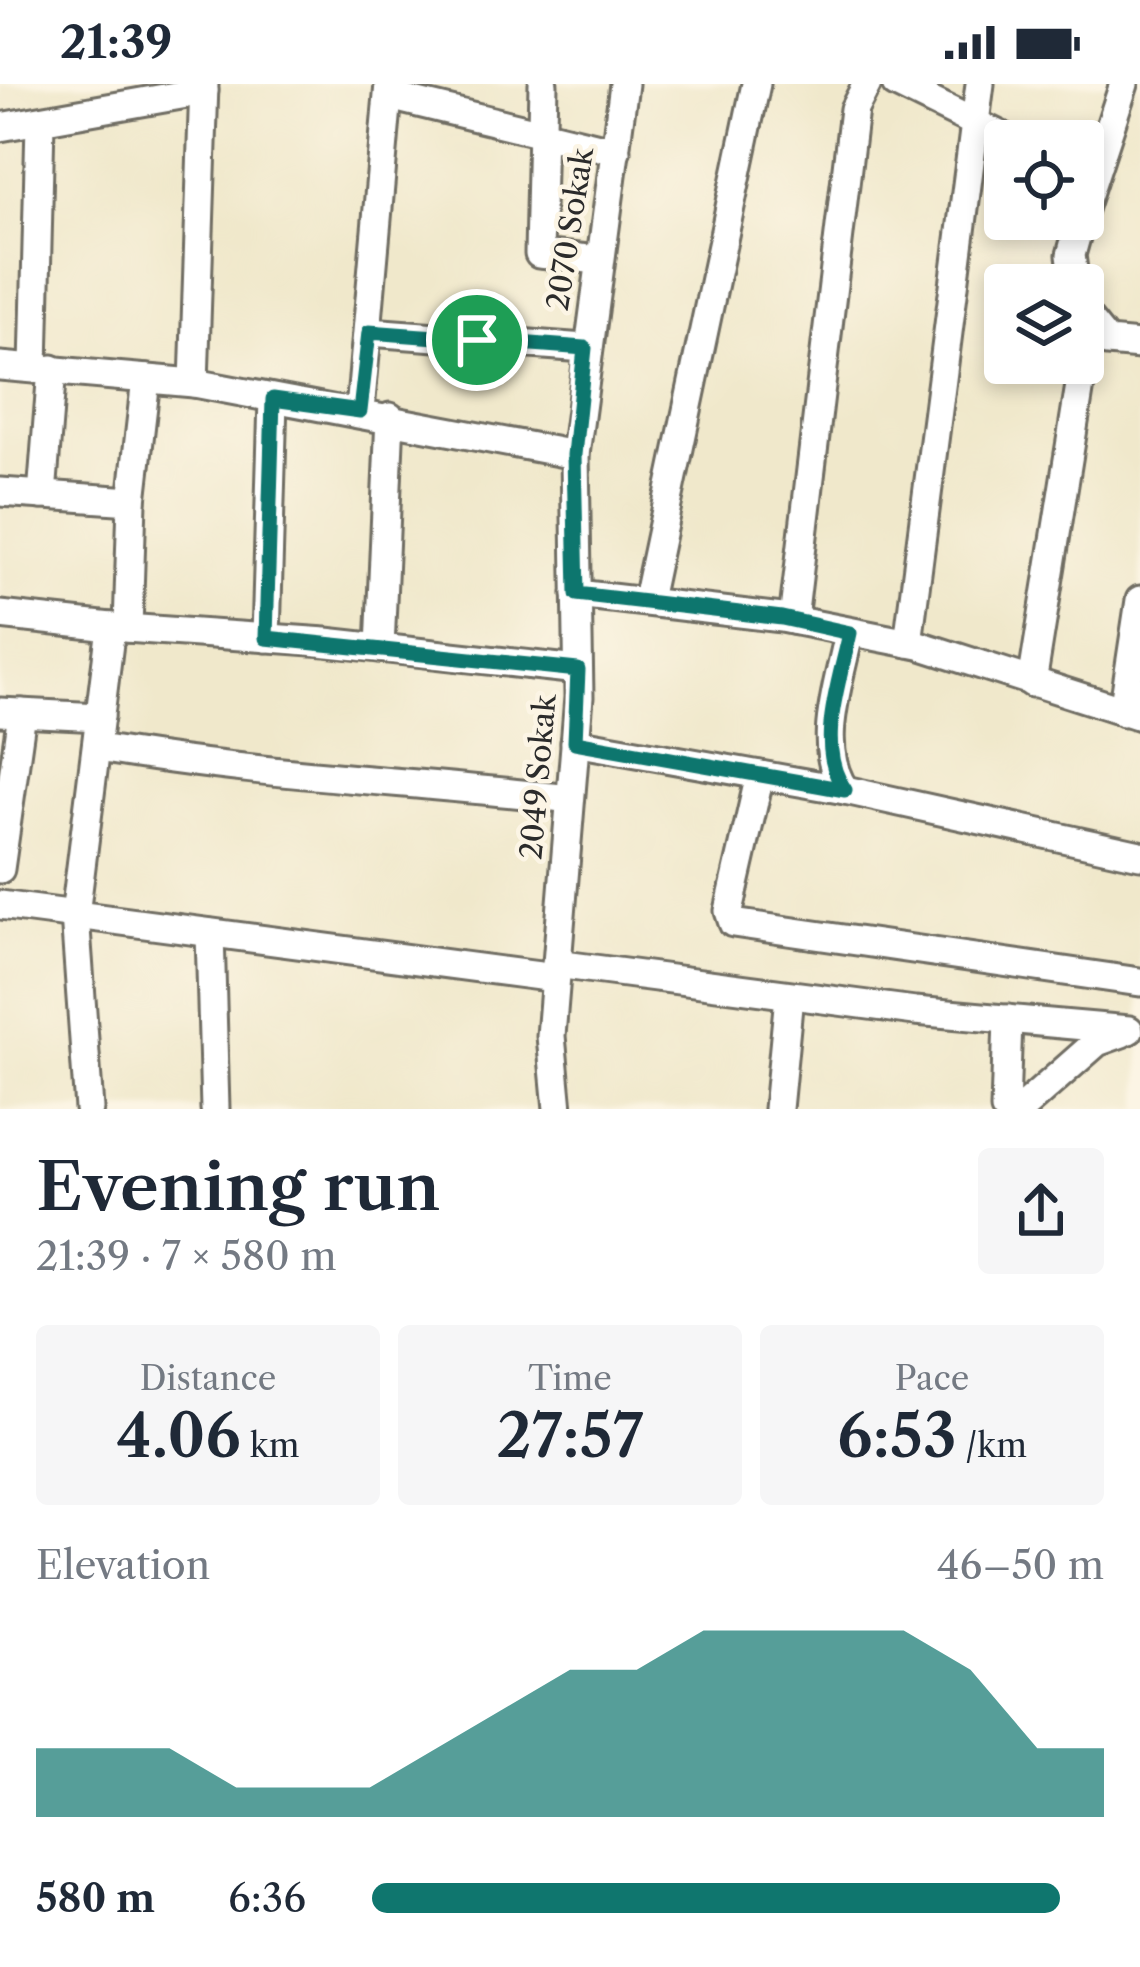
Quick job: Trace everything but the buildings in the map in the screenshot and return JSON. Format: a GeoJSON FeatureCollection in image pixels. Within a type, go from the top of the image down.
{"type":"FeatureCollection","features":[{"type":"Feature","properties":{"kind":"street"},"geometry":{"type":"LineString","coordinates":[[543,84],[538,254],[599,260]]}},
{"type":"Feature","properties":{"kind":"street","name":"2070 Sokak"},"geometry":{"type":"LineString","coordinates":[[574,455],[624,84]]}},
{"type":"Feature","properties":{"kind":"street"},"geometry":{"type":"LineString","coordinates":[[646,600],[756,84]]}},
{"type":"Feature","properties":{"kind":"street"},"geometry":{"type":"LineString","coordinates":[[793,620],[854,109],[867,84]]}},
{"type":"Feature","properties":{"kind":"street"},"geometry":{"type":"LineString","coordinates":[[896,84],[984,128]]}},
{"type":"Feature","properties":{"kind":"street"},"geometry":{"type":"LineString","coordinates":[[908,643],[980,84]]}},
{"type":"Feature","properties":{"kind":"street"},"geometry":{"type":"LineString","coordinates":[[1104,135],[1124,84]]}},
{"type":"Feature","properties":{"kind":"street"},"geometry":{"type":"LineString","coordinates":[[0,127],[204,88],[194,383]]}},
{"type":"Feature","properties":{"kind":"street"},"geometry":{"type":"LineString","coordinates":[[360,411],[389,90],[616,151]]}},
{"type":"Feature","properties":{"kind":"street"},"geometry":{"type":"LineString","coordinates":[[40,122],[42,495]]}},
{"type":"Feature","properties":{"kind":"street"},"geometry":{"type":"LineString","coordinates":[[369,332],[585,348]]}},
{"type":"Feature","properties":{"kind":"street"},"geometry":{"type":"LineString","coordinates":[[1104,338],[1140,344]]}},
{"type":"Feature","properties":{"kind":"street"},"geometry":{"type":"LineString","coordinates":[[0,366],[194,383],[574,455]]}},
{"type":"Feature","properties":{"kind":"street"},"geometry":{"type":"LineString","coordinates":[[89,1109],[75,915],[100,717],[120,627],[146,379]]}},
{"type":"Feature","properties":{"kind":"street"},"geometry":{"type":"LineString","coordinates":[[1032,683],[1076,384]]}},
{"type":"Feature","properties":{"kind":"street"},"geometry":{"type":"LineString","coordinates":[[266,638],[273,399]]}},
{"type":"Feature","properties":{"kind":"street"},"geometry":{"type":"LineString","coordinates":[[380,648],[390,417]]}},
{"type":"Feature","properties":{"kind":"street","name":"2049 Sokak"},"geometry":{"type":"LineString","coordinates":[[558,1109],[551,1036],[578,670],[574,455]]}},
{"type":"Feature","properties":{"kind":"street"},"geometry":{"type":"LineString","coordinates":[[0,492],[131,501]]}},
{"type":"Feature","properties":{"kind":"street"},"geometry":{"type":"LineString","coordinates":[[577,594],[793,620],[908,643],[1132,714],[1140,600]]}},
{"type":"Feature","properties":{"kind":"street"},"geometry":{"type":"LineString","coordinates":[[0,615],[578,670]]}},
{"type":"Feature","properties":{"kind":"street"},"geometry":{"type":"LineString","coordinates":[[845,790],[830,770],[830,751],[850,633]]}},
{"type":"Feature","properties":{"kind":"street"},"geometry":{"type":"LineString","coordinates":[[0,869],[11,712],[100,717]]}},
{"type":"Feature","properties":{"kind":"street"},"geometry":{"type":"LineString","coordinates":[[575,742],[845,790],[1140,855]]}},
{"type":"Feature","properties":{"kind":"street"},"geometry":{"type":"LineString","coordinates":[[99,748],[200,766],[370,777],[570,799]]}},
{"type":"Feature","properties":{"kind":"street"},"geometry":{"type":"LineString","coordinates":[[760,775],[729,910],[733,923],[1140,982]]}},
{"type":"Feature","properties":{"kind":"street"},"geometry":{"type":"LineString","coordinates":[[0,905],[210,934],[1008,1019],[1134,1028]]}},
{"type":"Feature","properties":{"kind":"street"},"geometry":{"type":"LineString","coordinates":[[210,934],[215,1109]]}},
{"type":"Feature","properties":{"kind":"street"},"geometry":{"type":"LineString","coordinates":[[778,1109],[789,996]]}},
{"type":"Feature","properties":{"kind":"street"},"geometry":{"type":"LineString","coordinates":[[1005,1109],[1008,1019]]}},
{"type":"Feature","properties":{"kind":"street"},"geometry":{"type":"LineString","coordinates":[[1021,1109],[1096,1042],[1134,1028]]}},
{"type":"Feature","properties":{"kind":"route"},"geometry":{"type":"LineString","coordinates":[[369,332],[477,340],[585,348],[574,455],[577,594],[782,618],[850,633],[831,733],[830,770],[845,790],[575,742],[578,670],[266,638],[273,399],[360,411],[369,332]]}}]}
